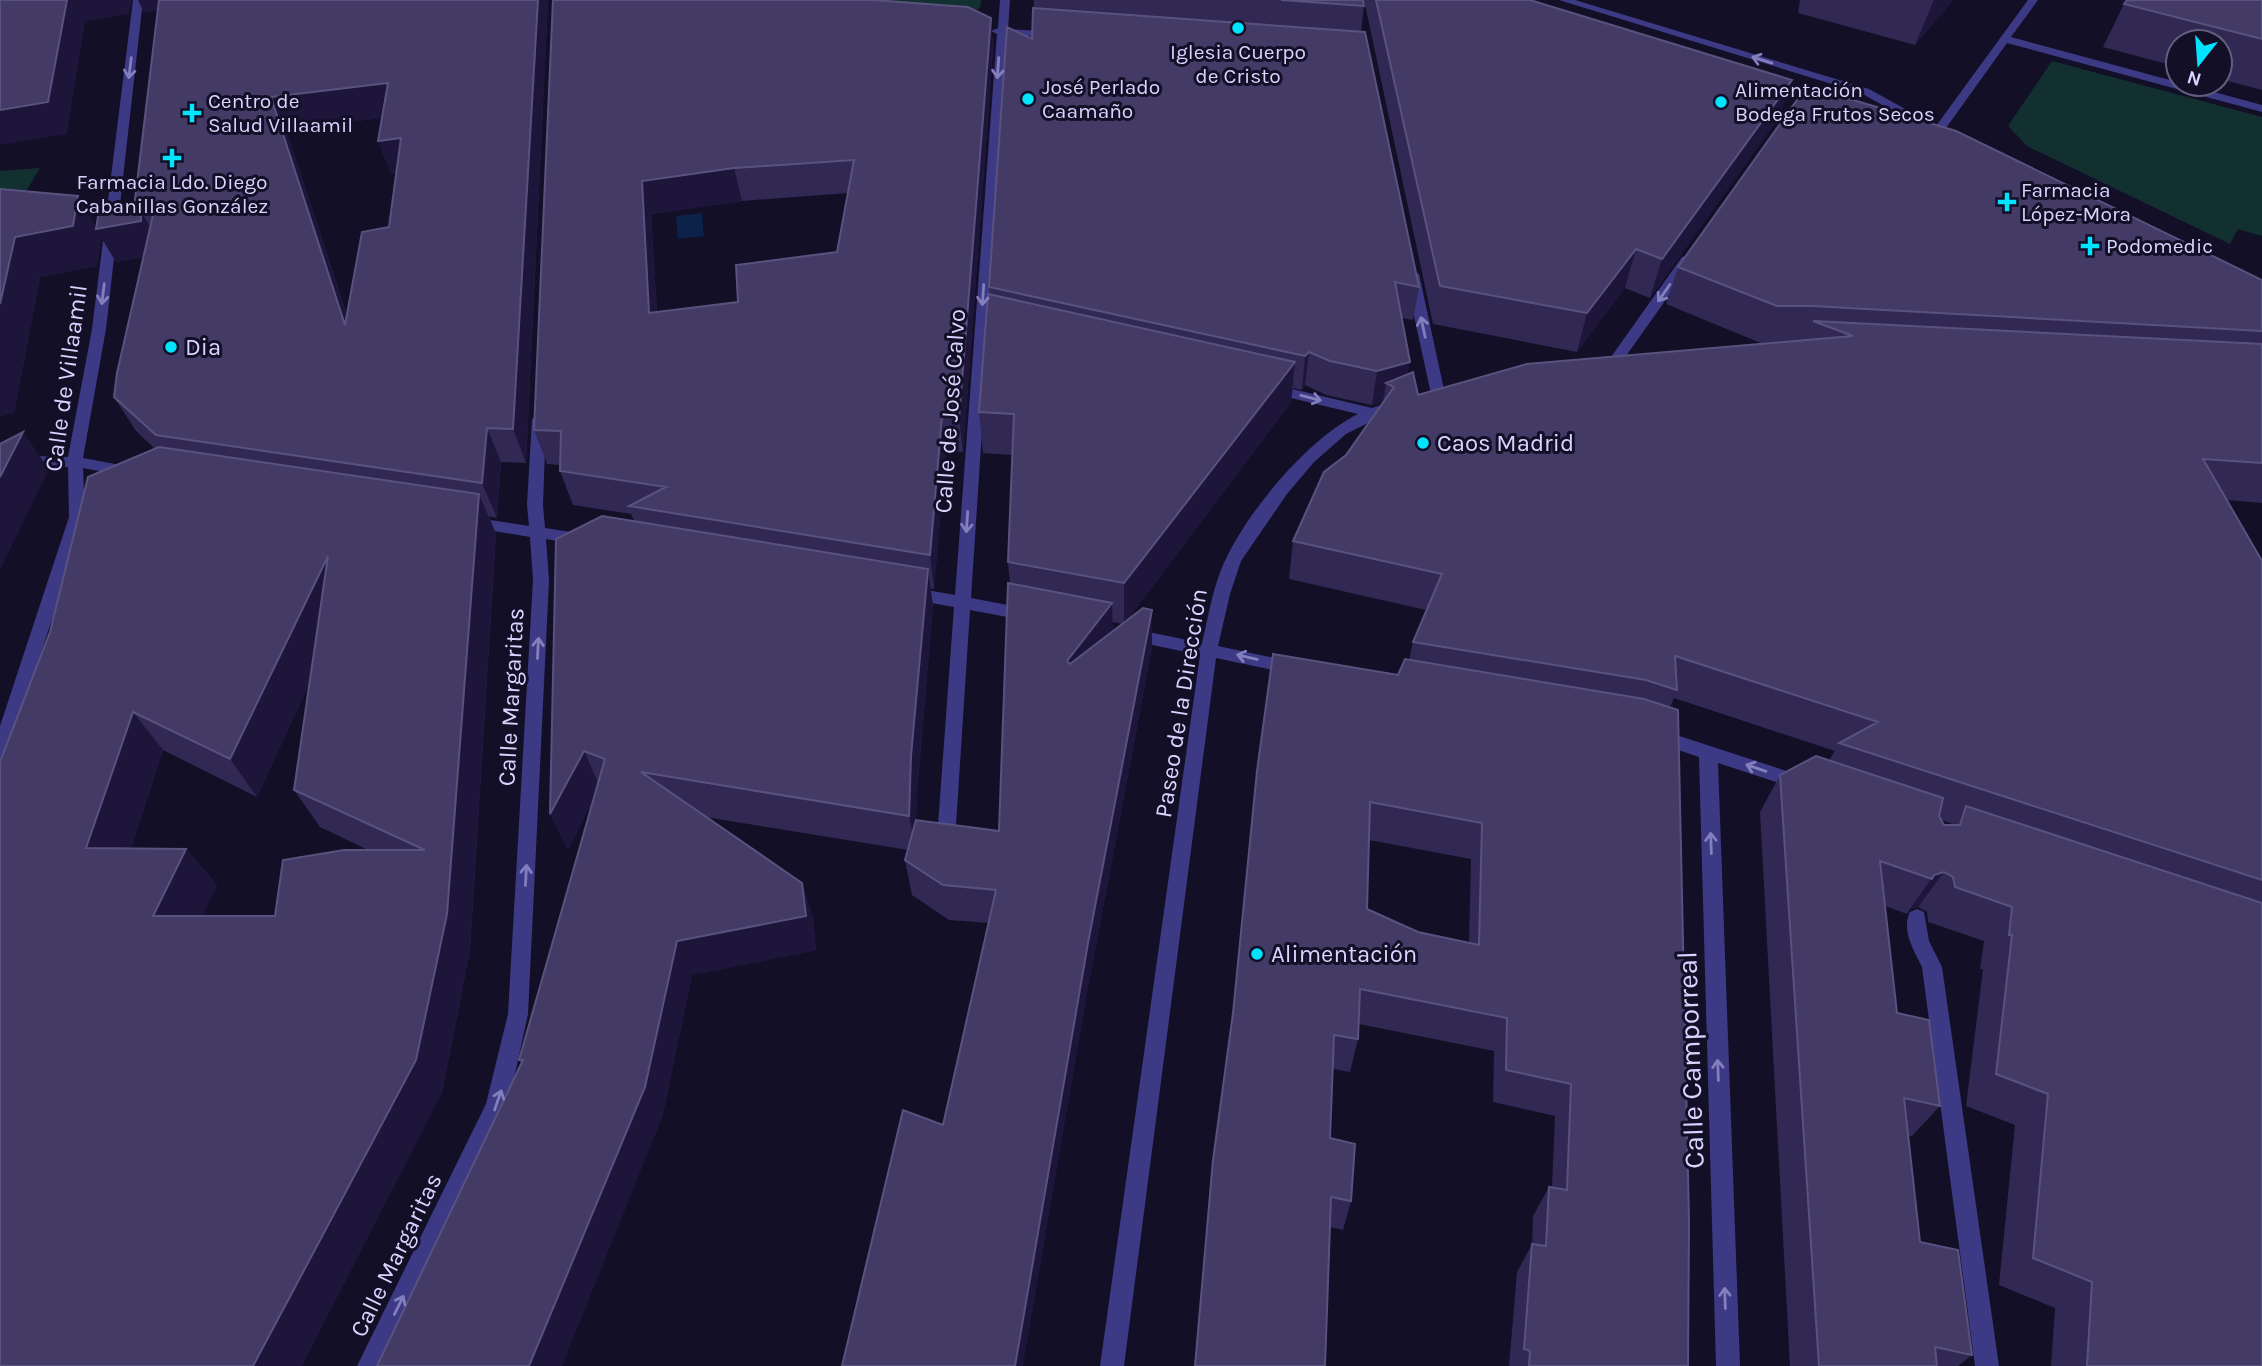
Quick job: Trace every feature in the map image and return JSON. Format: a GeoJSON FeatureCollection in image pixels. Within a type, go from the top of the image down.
{"type":"FeatureCollection","features":[{"type":"Feature","properties":{"kind":"street","name":"Calle de Villaamil"},"geometry":{"type":"LineString","coordinates":[[0,752],[48,612],[76,517],[75,462],[99,329],[138,0]]}},
{"type":"Feature","properties":{"kind":"street","name":"Calle de José Calvo"},"geometry":{"type":"LineString","coordinates":[[947,825],[981,325],[995,31],[1005,0]]}},
{"type":"Feature","properties":{"kind":"street"},"geometry":{"type":"LineString","coordinates":[[1564,0],[1865,90],[1944,135]]}},
{"type":"Feature","properties":{"kind":"street"},"geometry":{"type":"LineString","coordinates":[[1944,135],[2005,39],[2034,0]]}},
{"type":"Feature","properties":{"kind":"street"},"geometry":{"type":"LineString","coordinates":[[995,31],[1068,36]]}},
{"type":"Feature","properties":{"kind":"street"},"geometry":{"type":"LineString","coordinates":[[2005,39],[2262,108]]}},
{"type":"Feature","properties":{"kind":"street"},"geometry":{"type":"LineString","coordinates":[[1751,81],[1799,102],[1838,108]]}},
{"type":"Feature","properties":{"kind":"street"},"geometry":{"type":"LineString","coordinates":[[1898,123],[1944,135]]}},
{"type":"Feature","properties":{"kind":"street"},"geometry":{"type":"LineString","coordinates":[[1644,358],[1610,361],[1692,252]]}},
{"type":"Feature","properties":{"kind":"street","name":"Paseo de la Dirección"},"geometry":{"type":"LineString","coordinates":[[1112,1366],[1209,649],[1222,590],[1233,561],[1248,534],[1311,454],[1343,429],[1372,413],[1445,392],[1410,264]]}},
{"type":"Feature","properties":{"kind":"street"},"geometry":{"type":"LineString","coordinates":[[981,325],[1001,329]]}},
{"type":"Feature","properties":{"kind":"street"},"geometry":{"type":"LineString","coordinates":[[1251,385],[1372,413]]}},
{"type":"Feature","properties":{"kind":"street","name":"Calle Margaritas"},"geometry":{"type":"LineString","coordinates":[[369,1366],[496,1106],[506,1075],[520,989],[541,580],[535,505],[540,396]]}},
{"type":"Feature","properties":{"kind":"street"},"geometry":{"type":"LineString","coordinates":[[0,460],[27,463],[75,462],[155,475]]}},
{"type":"Feature","properties":{"kind":"street"},"geometry":{"type":"LineString","coordinates":[[0,475],[27,463]]}},
{"type":"Feature","properties":{"kind":"street"},"geometry":{"type":"LineString","coordinates":[[459,520],[606,543]]}},
{"type":"Feature","properties":{"kind":"street"},"geometry":{"type":"LineString","coordinates":[[888,589],[1043,617]]}},
{"type":"Feature","properties":{"kind":"street"},"geometry":{"type":"LineString","coordinates":[[1111,630],[1307,671]]}},
{"type":"Feature","properties":{"kind":"street"},"geometry":{"type":"LineString","coordinates":[[1644,731],[1813,788]]}},
{"type":"Feature","properties":{"kind":"street","name":"Calle Camporreal"},"geometry":{"type":"LineString","coordinates":[[1708,752],[1728,1366]]}},
{"type":"Feature","properties":{"kind":"street"},"geometry":{"type":"LineString","coordinates":[[1917,918],[1919,941],[1931,967],[1987,1366]]}},
{"type":"Feature","properties":{"kind":"green space"},"geometry":{"type":"Polygon","coordinates":[[[771,0],[981,0],[980,8],[964,14],[771,0]]]}},
{"type":"Feature","properties":{"kind":"green space"},"geometry":{"type":"Polygon","coordinates":[[[2052,61],[2164,91],[2164,98],[2191,98],[2262,117],[2262,236],[2238,229],[2230,244],[2027,146],[2008,126],[2052,61]]]}},
{"type":"Feature","properties":{"kind":"green space"},"geometry":{"type":"Polygon","coordinates":[[[40,168],[19,203],[0,204],[0,171],[40,168]]]}},
{"type":"Feature","properties":{"kind":"water"},"geometry":{"type":"Polygon","coordinates":[[[702,213],[704,236],[678,239],[676,216],[702,213]]]}},
{"type":"Feature","properties":{"kind":"building"},"geometry":{"type":"Polygon","coordinates":[[[0,0],[67,0],[48,102],[0,110],[0,0]]]}},
{"type":"Feature","properties":{"kind":"building"},"geometry":{"type":"Polygon","coordinates":[[[159,0],[538,0],[513,429],[487,428],[482,483],[156,435],[114,397],[153,215],[141,211],[141,221],[96,229],[100,204],[134,208],[159,0]],[[388,83],[271,97],[345,325],[362,232],[389,227],[401,138],[378,141],[388,83]]]}},
{"type":"Feature","properties":{"kind":"building"},"geometry":{"type":"Polygon","coordinates":[[[553,0],[873,0],[968,7],[991,18],[959,418],[942,417],[930,555],[629,506],[666,487],[560,471],[561,431],[534,430],[553,0]],[[854,160],[734,168],[642,181],[649,313],[738,302],[736,265],[837,252],[854,160]]]}},
{"type":"Feature","properties":{"kind":"building"},"geometry":{"type":"Polygon","coordinates":[[[1281,0],[1363,0],[1364,6],[1281,0]]]}},
{"type":"Feature","properties":{"kind":"building"},"geometry":{"type":"Polygon","coordinates":[[[1376,0],[1530,0],[1792,80],[1662,259],[1636,249],[1587,313],[1440,286],[1376,0]]]}},
{"type":"Feature","properties":{"kind":"building"},"geometry":{"type":"Polygon","coordinates":[[[2127,0],[2262,0],[2262,39],[2234,32],[2234,28],[2219,28],[2124,4],[2127,0]]]}},
{"type":"Feature","properties":{"kind":"building"},"geometry":{"type":"Polygon","coordinates":[[[1033,8],[1365,32],[1419,287],[1395,282],[1410,362],[1377,371],[1330,361],[1309,352],[1305,356],[989,287],[1007,27],[1032,39],[1033,8]]]}},
{"type":"Feature","properties":{"kind":"building"},"geometry":{"type":"Polygon","coordinates":[[[1807,86],[1956,131],[2262,280],[2262,331],[1777,306],[1678,267],[1807,86]]]}},
{"type":"Feature","properties":{"kind":"building"},"geometry":{"type":"Polygon","coordinates":[[[0,189],[78,196],[73,226],[15,237],[0,304],[0,189]]]}},
{"type":"Feature","properties":{"kind":"building"},"geometry":{"type":"Polygon","coordinates":[[[988,294],[1295,362],[1124,583],[1008,562],[1014,414],[979,412],[988,294]]]}},
{"type":"Feature","properties":{"kind":"building"},"geometry":{"type":"Polygon","coordinates":[[[1813,321],[2262,344],[2262,463],[2203,459],[2262,561],[2262,880],[1839,743],[1878,722],[1675,656],[1677,690],[1646,680],[1413,642],[1442,574],[1293,541],[1324,472],[1346,455],[1394,387],[1386,383],[1413,372],[1418,395],[1527,364],[1853,336],[1813,321]]]}},
{"type":"Feature","properties":{"kind":"building"},"geometry":{"type":"Polygon","coordinates":[[[23,432],[0,477],[0,444],[23,432]]]}},
{"type":"Feature","properties":{"kind":"building"},"geometry":{"type":"Polygon","coordinates":[[[159,447],[479,494],[447,914],[416,1060],[253,1366],[0,1366],[0,762],[50,632],[88,477],[159,447]],[[328,556],[230,759],[133,712],[86,848],[186,849],[153,916],[275,916],[283,860],[344,850],[425,850],[294,790],[328,556]]]}},
{"type":"Feature","properties":{"kind":"building"},"geometry":{"type":"Polygon","coordinates":[[[602,516],[928,569],[911,756],[909,816],[641,772],[802,883],[806,916],[677,941],[645,1087],[529,1366],[377,1366],[523,1060],[519,1060],[605,759],[584,751],[550,814],[556,539],[602,516]]]}},
{"type":"Feature","properties":{"kind":"building"},"geometry":{"type":"Polygon","coordinates":[[[1008,583],[1112,603],[1067,661],[1070,664],[1143,608],[1152,610],[1088,943],[1015,1366],[842,1366],[903,1110],[943,1125],[996,890],[943,885],[905,860],[916,820],[999,831],[1008,583]]]}},
{"type":"Feature","properties":{"kind":"building"},"geometry":{"type":"Polygon","coordinates":[[[1273,654],[1398,675],[1405,659],[1644,699],[1678,710],[1689,1221],[1688,1366],[1529,1366],[1530,1351],[1524,1349],[1532,1244],[1546,1246],[1549,1187],[1567,1190],[1571,1084],[1506,1070],[1507,1018],[1360,989],[1358,1039],[1334,1035],[1330,1138],[1355,1144],[1351,1201],[1331,1197],[1325,1366],[1195,1366],[1213,1160],[1233,1013],[1257,771],[1273,654]],[[1370,802],[1367,909],[1418,932],[1479,945],[1482,823],[1370,802]]]}},
{"type":"Feature","properties":{"kind":"building"},"geometry":{"type":"Polygon","coordinates":[[[1816,756],[1943,798],[1939,816],[1944,825],[1960,825],[1966,806],[2262,903],[2262,1366],[2087,1366],[2092,1282],[2033,1258],[2048,1094],[1996,1074],[2012,935],[2009,935],[2012,907],[1955,887],[1953,877],[1944,872],[1934,875],[1932,879],[1880,861],[1897,1013],[1929,1020],[1940,1106],[1904,1098],[1920,1242],[1958,1250],[1972,1355],[1935,1347],[1937,1366],[1819,1366],[1780,775],[1816,756]]]}},
{"type":"Feature","properties":{"kind":"place","name":"Iglesia Cuerpo de Cristo"},"geometry":{"type":"Point","coordinates":[1238,28]}},
{"type":"Feature","properties":{"kind":"place","name":"José Perlado Caamaño"},"geometry":{"type":"Point","coordinates":[1028,99]}},
{"type":"Feature","properties":{"kind":"place","name":"Alimentación Bodega Frutos Secos"},"geometry":{"type":"Point","coordinates":[1721,102]}},
{"type":"Feature","properties":{"kind":"place","name":"Centro de Salud Villaamil"},"geometry":{"type":"Point","coordinates":[192,113]}},
{"type":"Feature","properties":{"kind":"place","name":"Farmacia Ldo. Diego Cabanillas González"},"geometry":{"type":"Point","coordinates":[172,158]}},
{"type":"Feature","properties":{"kind":"place","name":"Farmacia López-Mora"},"geometry":{"type":"Point","coordinates":[2007,202]}},
{"type":"Feature","properties":{"kind":"place","name":"Podomedic"},"geometry":{"type":"Point","coordinates":[2090,246]}},
{"type":"Feature","properties":{"kind":"place","name":"Dia"},"geometry":{"type":"Point","coordinates":[171,347]}},
{"type":"Feature","properties":{"kind":"place","name":"Caos Madrid"},"geometry":{"type":"Point","coordinates":[1423,443]}},
{"type":"Feature","properties":{"kind":"place","name":"Alimentación"},"geometry":{"type":"Point","coordinates":[1257,954]}}]}
